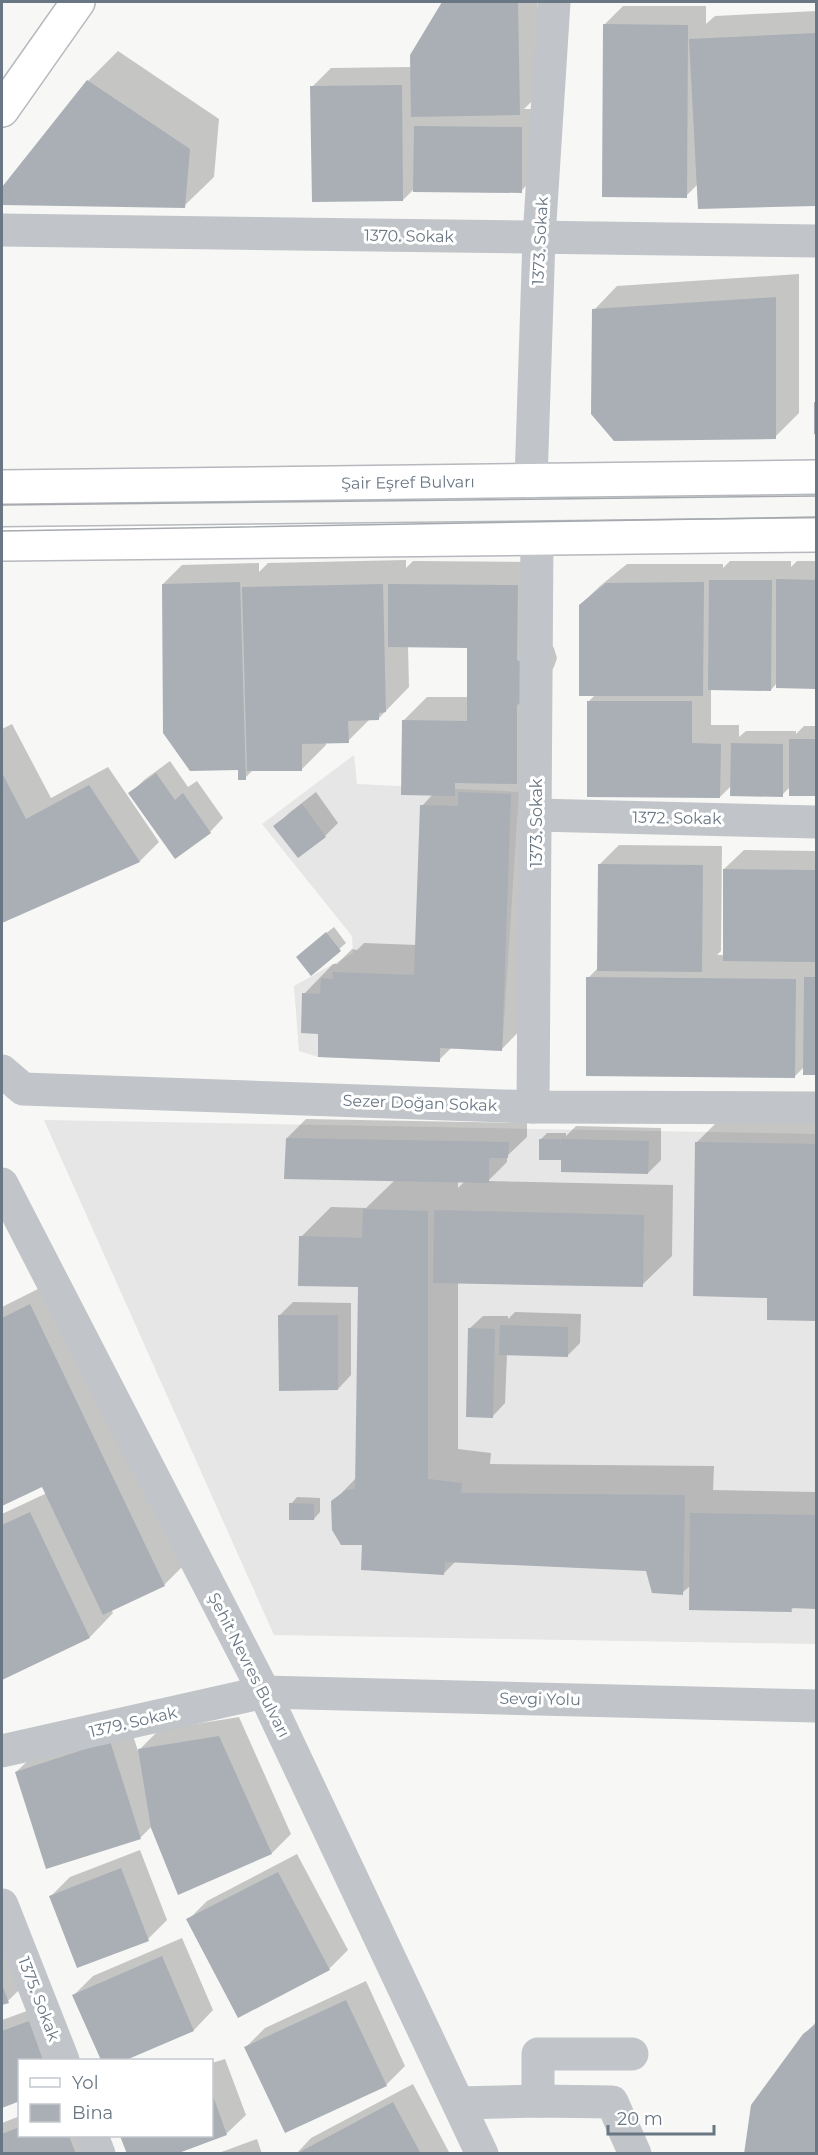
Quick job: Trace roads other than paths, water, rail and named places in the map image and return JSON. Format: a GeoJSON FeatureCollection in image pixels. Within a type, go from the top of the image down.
{"type":"FeatureCollection","features":[{"type":"Feature","properties":{"kind":"main road"},"geometry":{"type":"LineString","coordinates":[[2,110],[78,2]]}},
{"type":"Feature","properties":{"kind":"main road","name":"Şair Eşref Bulvarı"},"geometry":{"type":"LineString","coordinates":[[2,487],[816,477]]}},
{"type":"Feature","properties":{"kind":"main road"},"geometry":{"type":"LineString","coordinates":[[2,544],[816,535]]}},
{"type":"Feature","properties":{"kind":"street","name":"1373. Sokak"},"geometry":{"type":"LineString","coordinates":[[531,482],[539,238],[554,2]]}},
{"type":"Feature","properties":{"kind":"street","name":"1370. Sokak"},"geometry":{"type":"LineString","coordinates":[[2,230],[816,241]]}},
{"type":"Feature","properties":{"kind":"street","name":"1373. Sokak"},"geometry":{"type":"LineString","coordinates":[[533,1107],[537,815],[537,539]]}},
{"type":"Feature","properties":{"kind":"street","name":"1372. Sokak"},"geometry":{"type":"LineString","coordinates":[[537,815],[816,822]]}},
{"type":"Feature","properties":{"kind":"street","name":"Sezer Doğan Sokak"},"geometry":{"type":"LineString","coordinates":[[12,1080],[533,1107],[816,1108]]}},
{"type":"Feature","properties":{"kind":"street","name":"Şehit Nevres Bulvarı"},"geometry":{"type":"LineString","coordinates":[[2,1184],[264,1692],[482,2154]]}},
{"type":"Feature","properties":{"kind":"street","name":"Sevgi Yolu"},"geometry":{"type":"LineString","coordinates":[[264,1692],[816,1706]]}},
{"type":"Feature","properties":{"kind":"street","name":"1379. Sokak"},"geometry":{"type":"LineString","coordinates":[[2,1751],[264,1692]]}},
{"type":"Feature","properties":{"kind":"street","name":"1375. Sokak"},"geometry":{"type":"LineString","coordinates":[[2,1905],[62,2059]]}},
{"type":"Feature","properties":{"kind":"street"},"geometry":{"type":"LineString","coordinates":[[538,2101],[538,2054],[632,2054]]}},
{"type":"Feature","properties":{"kind":"street"},"geometry":{"type":"LineString","coordinates":[[459,2103],[612,2102],[635,2154]]}},
{"type":"Feature","properties":{"kind":"street"},"geometry":{"type":"LineString","coordinates":[[92,2137],[99,2154]]}},
{"type":"Feature","properties":{"kind":"tram line"},"geometry":{"type":"LineString","coordinates":[[2,505],[816,496]]}},
{"type":"Feature","properties":{"kind":"tram line"},"geometry":{"type":"LineString","coordinates":[[2,531],[816,517]]}}]}
